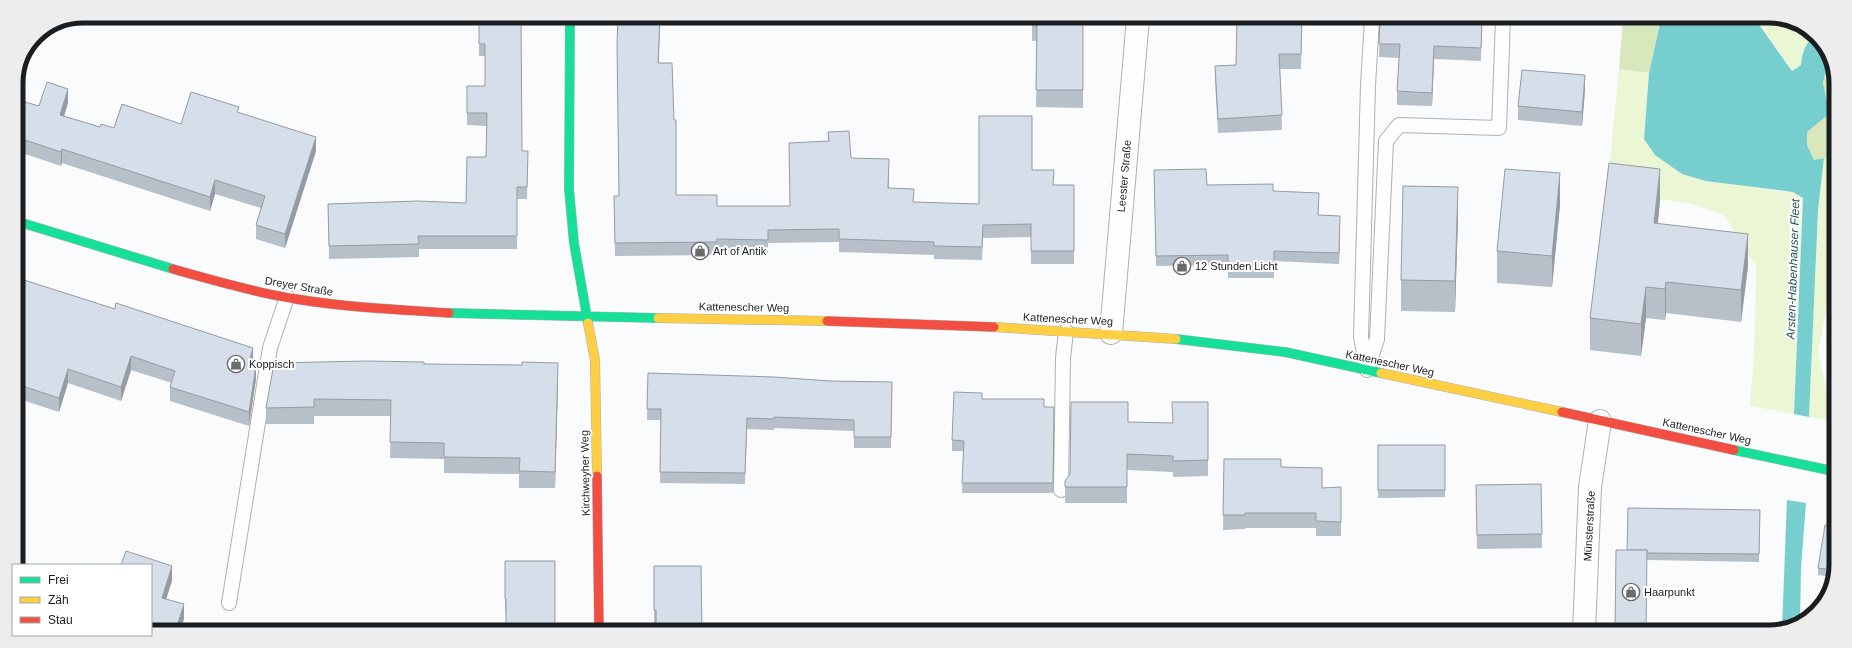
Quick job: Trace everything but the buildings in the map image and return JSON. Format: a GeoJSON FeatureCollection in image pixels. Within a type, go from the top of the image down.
{"type":"FeatureCollection","features":[{"type":"Feature","properties":{"kind":"street"},"geometry":{"type":"LineString","coordinates":[[570,23],[569,189],[574,243],[588,316]]}},
{"type":"Feature","properties":{"kind":"street","name":"Leester Straße"},"geometry":{"type":"LineString","coordinates":[[1111,333],[1138,23]]}},
{"type":"Feature","properties":{"kind":"street","name":"Dreyer Straße"},"geometry":{"type":"LineString","coordinates":[[23,223],[173,269],[227,284],[287,297],[336,304],[458,314],[588,316]]}},
{"type":"Feature","properties":{"kind":"street","name":"Kattenescher Weg"},"geometry":{"type":"LineString","coordinates":[[588,316],[903,323],[1111,333],[1183,339],[1285,352],[1829,470]]}},
{"type":"Feature","properties":{"kind":"street","name":"Kirchweyher Weg"},"geometry":{"type":"LineString","coordinates":[[588,316],[595,360],[599,625]]}},
{"type":"Feature","properties":{"kind":"street","name":"Münsterstraße"},"geometry":{"type":"LineString","coordinates":[[1584,625],[1590,487],[1600,421]]}},
{"type":"Feature","properties":{"kind":"lane"},"geometry":{"type":"LineString","coordinates":[[1367,370],[1361,337],[1368,93],[1372,23]]}},
{"type":"Feature","properties":{"kind":"lane"},"geometry":{"type":"LineString","coordinates":[[1367,370],[1377,339],[1386,141],[1399,125],[1499,128],[1503,23]]}},
{"type":"Feature","properties":{"kind":"lane"},"geometry":{"type":"LineString","coordinates":[[229,603],[270,348],[287,297]]}},
{"type":"Feature","properties":{"kind":"lane"},"geometry":{"type":"LineString","coordinates":[[1061,490],[1063,358],[1066,331]]}},
{"type":"Feature","properties":{"kind":"green space"},"geometry":{"type":"Polygon","coordinates":[[[1623,23],[1660,23],[1649,73],[1619,69],[1623,23]]]}},
{"type":"Feature","properties":{"kind":"green space"},"geometry":{"type":"Polygon","coordinates":[[[1758,23],[1788,26],[1805,35],[1810,40],[1804,49],[1801,65],[1793,71],[1758,23]]]}},
{"type":"Feature","properties":{"kind":"green space"},"geometry":{"type":"Polygon","coordinates":[[[1827,68],[1829,79],[1829,114],[1823,82],[1827,68]]]}},
{"type":"Feature","properties":{"kind":"green space"},"geometry":{"type":"Polygon","coordinates":[[[1619,69],[1649,73],[1644,139],[1761,189],[1793,192],[1803,198],[1794,414],[1750,406],[1754,355],[1756,267],[1725,216],[1693,204],[1607,191],[1619,69]]]}},
{"type":"Feature","properties":{"kind":"green space"},"geometry":{"type":"Polygon","coordinates":[[[1829,114],[1829,162],[1824,158],[1814,160],[1807,145],[1807,132],[1829,114]]]}},
{"type":"Feature","properties":{"kind":"green space"},"geometry":{"type":"Polygon","coordinates":[[[1824,158],[1829,162],[1829,299],[1818,351],[1829,400],[1829,421],[1809,417],[1818,210],[1824,158]]]}},
{"type":"Feature","properties":{"kind":"water"},"geometry":{"type":"Polygon","coordinates":[[[1660,23],[1758,23],[1792,71],[1801,65],[1804,49],[1810,40],[1817,47],[1823,57],[1827,68],[1823,82],[1829,114],[1807,132],[1807,145],[1814,160],[1824,158],[1818,210],[1809,417],[1794,414],[1803,198],[1793,192],[1706,181],[1682,174],[1655,155],[1644,139],[1649,73],[1660,23]]]}},
{"type":"Feature","properties":{"kind":"water"},"geometry":{"type":"Polygon","coordinates":[[[1787,500],[1806,503],[1801,568],[1800,616],[1782,623],[1787,500]]]}},
{"type":"Feature","properties":{"kind":"traffic: fast"},"geometry":{"type":"LineString","coordinates":[[570,23],[569,189],[574,243],[588,323]]}},
{"type":"Feature","properties":{"kind":"traffic: fast"},"geometry":{"type":"LineString","coordinates":[[23,223],[173,269]]}},
{"type":"Feature","properties":{"kind":"traffic: fast"},"geometry":{"type":"LineString","coordinates":[[449,313],[658,318]]}},
{"type":"Feature","properties":{"kind":"traffic: fast"},"geometry":{"type":"LineString","coordinates":[[1176,339],[1285,352],[1381,373]]}},
{"type":"Feature","properties":{"kind":"traffic: fast"},"geometry":{"type":"LineString","coordinates":[[1734,450],[1829,470]]}},
{"type":"Feature","properties":{"kind":"traffic: slow"},"geometry":{"type":"LineString","coordinates":[[658,318],[827,321]]}},
{"type":"Feature","properties":{"kind":"traffic: slow"},"geometry":{"type":"LineString","coordinates":[[588,323],[595,360],[597,476]]}},
{"type":"Feature","properties":{"kind":"traffic: slow"},"geometry":{"type":"LineString","coordinates":[[994,327],[1176,339]]}},
{"type":"Feature","properties":{"kind":"traffic: slow"},"geometry":{"type":"LineString","coordinates":[[1381,373],[1562,412]]}},
{"type":"Feature","properties":{"kind":"traffic: jam"},"geometry":{"type":"LineString","coordinates":[[173,269],[252,290],[300,300],[364,307],[449,313]]}},
{"type":"Feature","properties":{"kind":"traffic: jam"},"geometry":{"type":"LineString","coordinates":[[827,321],[994,327]]}},
{"type":"Feature","properties":{"kind":"traffic: jam"},"geometry":{"type":"LineString","coordinates":[[1562,412],[1734,450]]}},
{"type":"Feature","properties":{"kind":"traffic: jam"},"geometry":{"type":"LineString","coordinates":[[597,476],[599,625]]}},
{"type":"Feature","properties":{"kind":"place","name":"Art of Antik"},"geometry":{"type":"Point","coordinates":[700,251]}},
{"type":"Feature","properties":{"kind":"place","name":"12 Stunden Licht"},"geometry":{"type":"Point","coordinates":[1182,266]}},
{"type":"Feature","properties":{"kind":"place","name":"Koppisch"},"geometry":{"type":"Point","coordinates":[236,364]}},
{"type":"Feature","properties":{"kind":"place","name":"Haarpunkt"},"geometry":{"type":"Point","coordinates":[1631,592]}},
{"type":"Feature","properties":{"kind":"water label","name":"Arsten-Habenhauser Fleet"},"geometry":{"type":"Point","coordinates":[1793,269]}}]}
